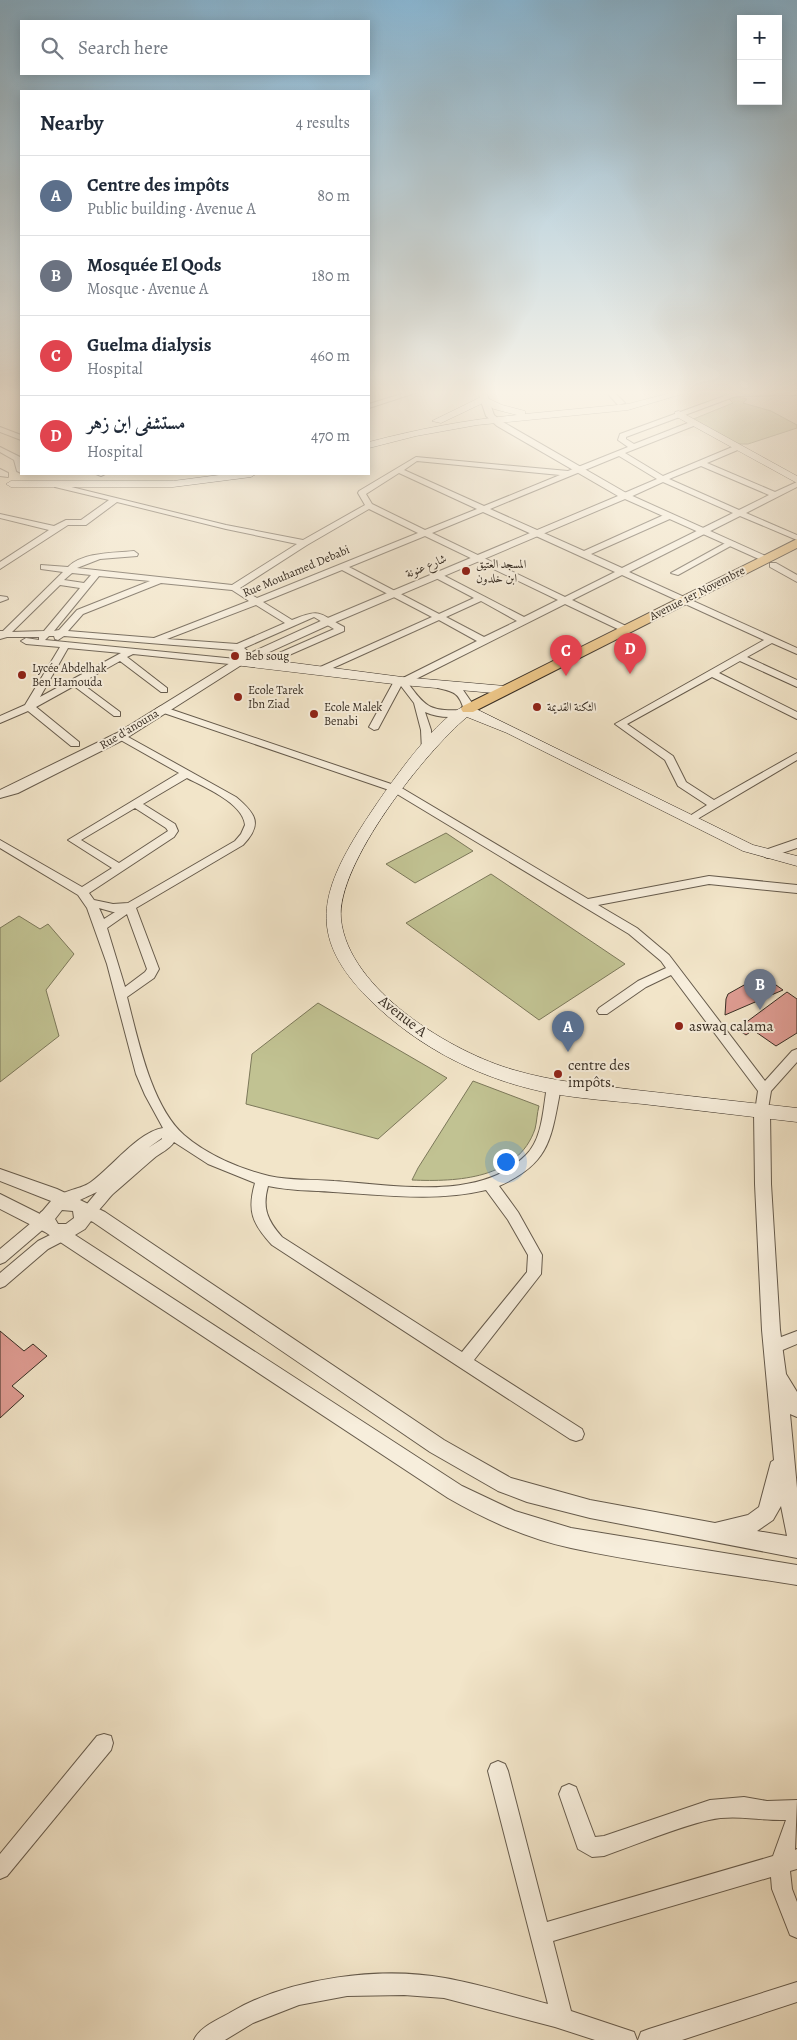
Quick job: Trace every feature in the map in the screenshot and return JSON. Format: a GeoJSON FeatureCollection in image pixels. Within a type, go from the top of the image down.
{"type":"FeatureCollection","features":[{"type":"Feature","properties":{"kind":"main road","name":"Avenue 1er Novembre"},"geometry":{"type":"LineString","coordinates":[[465,711],[626,629],[769,562],[797,543]]}},
{"type":"Feature","properties":{"kind":"main road"},"geometry":{"type":"LineString","coordinates":[[239,662],[264,663],[439,685],[505,690]]}},
{"type":"Feature","properties":{"kind":"main road"},"geometry":{"type":"LineString","coordinates":[[465,711],[521,734],[748,848],[797,861]]}},
{"type":"Feature","properties":{"kind":"main road","name":"Avenue A"},"geometry":{"type":"LineString","coordinates":[[465,711],[449,724],[396,789],[361,841],[340,884],[333,918],[337,937],[346,958],[383,1002],[408,1023],[473,1062],[517,1079],[554,1087],[797,1115]]}},
{"type":"Feature","properties":{"kind":"street"},"geometry":{"type":"LineString","coordinates":[[66,487],[226,528],[304,543]]}},
{"type":"Feature","properties":{"kind":"street"},"geometry":{"type":"LineString","coordinates":[[372,487],[362,493],[369,506],[563,601],[626,629]]}},
{"type":"Feature","properties":{"kind":"street"},"geometry":{"type":"LineString","coordinates":[[437,487],[797,651]]}},
{"type":"Feature","properties":{"kind":"street","name":"Rue Mouhamed Debabi"},"geometry":{"type":"LineString","coordinates":[[158,639],[256,602],[421,532],[534,487]]}},
{"type":"Feature","properties":{"kind":"street"},"geometry":{"type":"LineString","coordinates":[[610,487],[625,496],[769,562],[797,579]]}},
{"type":"Feature","properties":{"kind":"street"},"geometry":{"type":"LineString","coordinates":[[625,496],[646,487]]}},
{"type":"Feature","properties":{"kind":"street"},"geometry":{"type":"LineString","coordinates":[[680,487],[797,538]]}},
{"type":"Feature","properties":{"kind":"street"},"geometry":{"type":"LineString","coordinates":[[758,487],[776,495]]}},
{"type":"Feature","properties":{"kind":"street"},"geometry":{"type":"LineString","coordinates":[[374,727],[392,688],[402,681],[525,621],[736,512],[791,487]]}},
{"type":"Feature","properties":{"kind":"street","name":"شارع عنونة"},"geometry":{"type":"LineString","coordinates":[[239,662],[474,558],[625,496]]}},
{"type":"Feature","properties":{"kind":"street"},"geometry":{"type":"LineString","coordinates":[[0,566],[66,522],[84,523],[115,500]]}},
{"type":"Feature","properties":{"kind":"street"},"geometry":{"type":"LineString","coordinates":[[234,588],[304,543],[369,506]]}},
{"type":"Feature","properties":{"kind":"street"},"geometry":{"type":"LineString","coordinates":[[0,516],[55,529]]}},
{"type":"Feature","properties":{"kind":"street"},"geometry":{"type":"LineString","coordinates":[[585,554],[669,516]]}},
{"type":"Feature","properties":{"kind":"street"},"geometry":{"type":"LineString","coordinates":[[675,573],[732,544]]}},
{"type":"Feature","properties":{"kind":"street"},"geometry":{"type":"LineString","coordinates":[[1,637],[69,569],[86,560],[134,554]]}},
{"type":"Feature","properties":{"kind":"street"},"geometry":{"type":"LineString","coordinates":[[341,566],[485,641]]}},
{"type":"Feature","properties":{"kind":"street"},"geometry":{"type":"LineString","coordinates":[[44,567],[234,588],[292,624]]}},
{"type":"Feature","properties":{"kind":"street"},"geometry":{"type":"LineString","coordinates":[[40,642],[45,633],[98,572]]}},
{"type":"Feature","properties":{"kind":"street"},"geometry":{"type":"LineString","coordinates":[[437,575],[525,621]]}},
{"type":"Feature","properties":{"kind":"street"},"geometry":{"type":"LineString","coordinates":[[54,643],[60,633],[80,612],[160,580]]}},
{"type":"Feature","properties":{"kind":"street"},"geometry":{"type":"LineString","coordinates":[[56,582],[87,586]]}},
{"type":"Feature","properties":{"kind":"street"},"geometry":{"type":"LineString","coordinates":[[321,670],[481,598]]}},
{"type":"Feature","properties":{"kind":"street"},"geometry":{"type":"LineString","coordinates":[[1,637],[60,633],[158,639],[238,647],[314,614],[340,629],[264,663]]}},
{"type":"Feature","properties":{"kind":"street"},"geometry":{"type":"LineString","coordinates":[[54,643],[98,635]]}},
{"type":"Feature","properties":{"kind":"street"},"geometry":{"type":"LineString","coordinates":[[98,635],[112,649]]}},
{"type":"Feature","properties":{"kind":"street"},"geometry":{"type":"LineString","coordinates":[[1,637],[239,662],[245,653],[238,647]]}},
{"type":"Feature","properties":{"kind":"street"},"geometry":{"type":"LineString","coordinates":[[714,805],[682,784],[669,758],[620,724],[772,639]]}},
{"type":"Feature","properties":{"kind":"street"},"geometry":{"type":"LineString","coordinates":[[29,707],[66,644]]}},
{"type":"Feature","properties":{"kind":"street"},"geometry":{"type":"LineString","coordinates":[[0,720],[29,707],[132,651]]}},
{"type":"Feature","properties":{"kind":"street"},"geometry":{"type":"LineString","coordinates":[[121,657],[164,690]]}},
{"type":"Feature","properties":{"kind":"street"},"geometry":{"type":"LineString","coordinates":[[740,657],[797,684]]}},
{"type":"Feature","properties":{"kind":"street","name":"Rue d'anouna"},"geometry":{"type":"LineString","coordinates":[[14,790],[121,736],[161,709],[239,662]]}},
{"type":"Feature","properties":{"kind":"street"},"geometry":{"type":"LineString","coordinates":[[712,673],[797,716]]}},
{"type":"Feature","properties":{"kind":"street"},"geometry":{"type":"LineString","coordinates":[[402,681],[418,705],[426,730],[427,750]]}},
{"type":"Feature","properties":{"kind":"street"},"geometry":{"type":"LineString","coordinates":[[74,682],[117,714]]}},
{"type":"Feature","properties":{"kind":"street"},"geometry":{"type":"LineString","coordinates":[[418,705],[440,714],[465,711],[464,695],[452,688],[439,685]]}},
{"type":"Feature","properties":{"kind":"street"},"geometry":{"type":"LineString","coordinates":[[29,707],[75,744]]}},
{"type":"Feature","properties":{"kind":"street"},"geometry":{"type":"LineString","coordinates":[[161,709],[396,789],[588,903],[639,936],[665,958],[765,1090]]}},
{"type":"Feature","properties":{"kind":"street"},"geometry":{"type":"LineString","coordinates":[[102,926],[130,907],[239,844],[250,832],[250,820],[240,805],[121,736]]}},
{"type":"Feature","properties":{"kind":"street"},"geometry":{"type":"LineString","coordinates":[[690,819],[797,756]]}},
{"type":"Feature","properties":{"kind":"street"},"geometry":{"type":"LineString","coordinates":[[120,868],[73,840],[187,773]]}},
{"type":"Feature","properties":{"kind":"street"},"geometry":{"type":"LineString","coordinates":[[0,794],[14,790]]}},
{"type":"Feature","properties":{"kind":"street"},"geometry":{"type":"LineString","coordinates":[[0,801],[14,790]]}},
{"type":"Feature","properties":{"kind":"street"},"geometry":{"type":"LineString","coordinates":[[82,892],[170,836],[173,831],[167,822],[136,804]]}},
{"type":"Feature","properties":{"kind":"street"},"geometry":{"type":"LineString","coordinates":[[0,843],[82,892],[91,902],[102,926],[142,1070],[157,1107],[172,1132],[192,1147],[226,1166],[263,1180],[418,1192],[446,1191],[490,1185],[510,1175],[531,1159],[542,1142],[554,1087]]}},
{"type":"Feature","properties":{"kind":"street"},"geometry":{"type":"LineString","coordinates":[[767,854],[797,843]]}},
{"type":"Feature","properties":{"kind":"street"},"geometry":{"type":"LineString","coordinates":[[588,903],[709,880],[734,881],[797,889]]}},
{"type":"Feature","properties":{"kind":"street"},"geometry":{"type":"LineString","coordinates":[[91,902],[113,908],[130,907]]}},
{"type":"Feature","properties":{"kind":"street"},"geometry":{"type":"LineString","coordinates":[[121,994],[150,975],[153,969],[130,907]]}},
{"type":"Feature","properties":{"kind":"street"},"geometry":{"type":"LineString","coordinates":[[603,1011],[642,984],[674,969]]}},
{"type":"Feature","properties":{"kind":"street"},"geometry":{"type":"LineString","coordinates":[[797,1054],[765,1090],[762,1112],[763,1184],[773,1347],[786,1482],[797,1535]]}},
{"type":"Feature","properties":{"kind":"street"},"geometry":{"type":"LineString","coordinates":[[0,1258],[63,1218],[150,1154],[157,1142],[157,1107]]}},
{"type":"Feature","properties":{"kind":"street"},"geometry":{"type":"LineString","coordinates":[[0,1282],[43,1245],[63,1218],[95,1187],[157,1142],[168,1142],[172,1132]]}},
{"type":"Feature","properties":{"kind":"street"},"geometry":{"type":"LineString","coordinates":[[157,1142],[192,1147]]}},
{"type":"Feature","properties":{"kind":"street"},"geometry":{"type":"LineString","coordinates":[[0,1175],[454,1492],[486,1510],[538,1530],[570,1538],[797,1574]]}},
{"type":"Feature","properties":{"kind":"street"},"geometry":{"type":"LineString","coordinates":[[263,1180],[256,1203],[258,1216],[265,1228],[277,1241],[576,1434]]}},
{"type":"Feature","properties":{"kind":"street"},"geometry":{"type":"LineString","coordinates":[[464,1361],[534,1274],[535,1255],[513,1216],[490,1185]]}},
{"type":"Feature","properties":{"kind":"street"},"geometry":{"type":"LineString","coordinates":[[0,1201],[63,1218],[437,1446],[505,1485],[553,1501],[797,1548]]}},
{"type":"Feature","properties":{"kind":"street"},"geometry":{"type":"LineString","coordinates":[[773,1347],[797,1337]]}},
{"type":"Feature","properties":{"kind":"street"},"geometry":{"type":"LineString","coordinates":[[777,1375],[797,1409]]}},
{"type":"Feature","properties":{"kind":"street"},"geometry":{"type":"LineString","coordinates":[[709,1532],[744,1526],[759,1520],[770,1511],[776,1492],[782,1434]]}},
{"type":"Feature","properties":{"kind":"street"},"geometry":{"type":"LineString","coordinates":[[0,1869],[104,1743]]}},
{"type":"Feature","properties":{"kind":"street"},"geometry":{"type":"LineString","coordinates":[[498,1771],[563,2020]]}},
{"type":"Feature","properties":{"kind":"street"},"geometry":{"type":"LineString","coordinates":[[569,1794],[585,1842],[592,1847],[604,1846],[710,1810],[744,1807],[767,1811],[797,1810]]}},
{"type":"Feature","properties":{"kind":"street"},"geometry":{"type":"LineString","coordinates":[[797,1815],[782,1889],[797,1928]]}},
{"type":"Feature","properties":{"kind":"street"},"geometry":{"type":"LineString","coordinates":[[540,1934],[788,1862]]}},
{"type":"Feature","properties":{"kind":"street"},"geometry":{"type":"LineString","coordinates":[[205,2040],[246,2015],[299,1995],[347,1986],[404,1984],[444,1988],[563,2020],[626,2040]]}},
{"type":"Feature","properties":{"kind":"street"},"geometry":{"type":"LineString","coordinates":[[649,2040],[797,1992]]}},
{"type":"Feature","properties":{"kind":"green space"},"geometry":{"type":"Polygon","coordinates":[[[446,833],[473,851],[415,883],[386,864],[446,833]]]}},
{"type":"Feature","properties":{"kind":"green space"},"geometry":{"type":"Polygon","coordinates":[[[491,874],[625,964],[539,1020],[406,923],[491,874]]]}},
{"type":"Feature","properties":{"kind":"green space"},"geometry":{"type":"Polygon","coordinates":[[[19,916],[40,929],[48,924],[74,954],[46,990],[59,1036],[0,1082],[0,928],[19,916]]]}},
{"type":"Feature","properties":{"kind":"green space"},"geometry":{"type":"Polygon","coordinates":[[[318,1003],[447,1078],[378,1139],[246,1104],[252,1054],[318,1003]]]}},
{"type":"Feature","properties":{"kind":"green space"},"geometry":{"type":"Polygon","coordinates":[[[473,1081],[539,1106],[535,1129],[527,1146],[515,1158],[500,1168],[484,1174],[448,1180],[412,1180],[418,1168],[473,1081]]]}},
{"type":"Feature","properties":{"kind":"building"},"geometry":{"type":"Polygon","coordinates":[[[762,975],[783,990],[725,1015],[728,994],[762,975]]]}},
{"type":"Feature","properties":{"kind":"building"},"geometry":{"type":"Polygon","coordinates":[[[787,992],[797,999],[797,1033],[776,1046],[753,1030],[746,1035],[737,1029],[787,992]]]}},
{"type":"Feature","properties":{"kind":"building"},"geometry":{"type":"Polygon","coordinates":[[[0,1331],[24,1351],[33,1344],[47,1356],[12,1386],[24,1396],[0,1418],[0,1331]]]}},
{"type":"Feature","properties":{"kind":"place","name":"المسجد العتيق ابن خلدون"},"geometry":{"type":"Point","coordinates":[466,571]}},
{"type":"Feature","properties":{"kind":"place","name":"Beb soug"},"geometry":{"type":"Point","coordinates":[235,656]}},
{"type":"Feature","properties":{"kind":"place","name":"مستشفى ابن زهر"},"geometry":{"type":"Point","coordinates":[630,674]}},
{"type":"Feature","properties":{"kind":"place","name":"Lycée Abdelhak Ben Hamouda"},"geometry":{"type":"Point","coordinates":[22,675]}},
{"type":"Feature","properties":{"kind":"place","name":"Guelma dialysis"},"geometry":{"type":"Point","coordinates":[566,676]}},
{"type":"Feature","properties":{"kind":"place","name":"Ecole Tarek Ibn Ziad"},"geometry":{"type":"Point","coordinates":[238,697]}},
{"type":"Feature","properties":{"kind":"place","name":"الثكنة القديمة"},"geometry":{"type":"Point","coordinates":[537,707]}},
{"type":"Feature","properties":{"kind":"place","name":"Ecole Malek Benabi"},"geometry":{"type":"Point","coordinates":[314,714]}},
{"type":"Feature","properties":{"kind":"place","name":"Mosquée El Qods"},"geometry":{"type":"Point","coordinates":[760,1010]}},
{"type":"Feature","properties":{"kind":"place","name":"aswaq calama"},"geometry":{"type":"Point","coordinates":[679,1026]}},
{"type":"Feature","properties":{"kind":"place","name":"Centre des impôts"},"geometry":{"type":"Point","coordinates":[568,1052]}},
{"type":"Feature","properties":{"kind":"place","name":"centre des impôts."},"geometry":{"type":"Point","coordinates":[558,1074]}}]}
